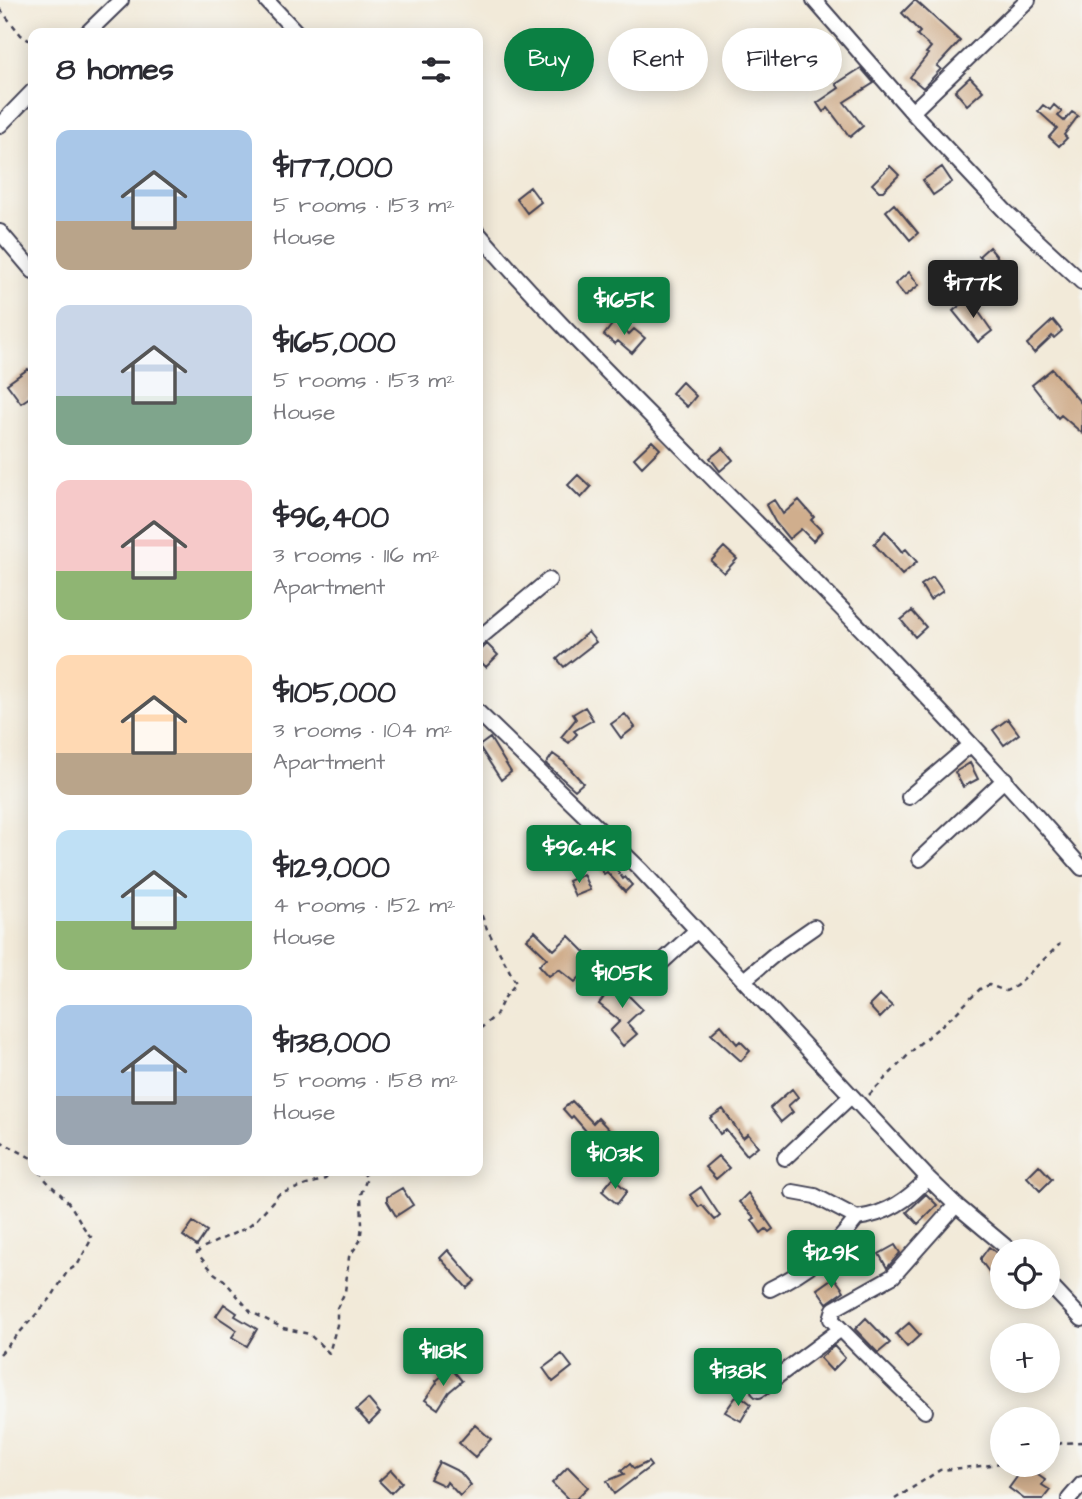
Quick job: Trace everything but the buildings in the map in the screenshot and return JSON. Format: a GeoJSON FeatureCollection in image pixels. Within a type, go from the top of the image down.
{"type":"FeatureCollection","features":[{"type":"Feature","properties":{"kind":"street"},"geometry":{"type":"LineString","coordinates":[[92,28],[121,0]]}},
{"type":"Feature","properties":{"kind":"street"},"geometry":{"type":"LineString","coordinates":[[266,0],[293,28]]}},
{"type":"Feature","properties":{"kind":"street"},"geometry":{"type":"LineString","coordinates":[[814,0],[912,112],[1005,211],[1082,282]]}},
{"type":"Feature","properties":{"kind":"street"},"geometry":{"type":"LineString","coordinates":[[912,112],[1028,0]]}},
{"type":"Feature","properties":{"kind":"street"},"geometry":{"type":"LineString","coordinates":[[0,125],[28,96]]}},
{"type":"Feature","properties":{"kind":"street"},"geometry":{"type":"LineString","coordinates":[[0,232],[28,265]]}},
{"type":"Feature","properties":{"kind":"street"},"geometry":{"type":"LineString","coordinates":[[483,239],[545,307],[882,648],[1005,779],[1082,869]]}},
{"type":"Feature","properties":{"kind":"street"},"geometry":{"type":"LineString","coordinates":[[483,635],[550,580]]}},
{"type":"Feature","properties":{"kind":"street"},"geometry":{"type":"LineString","coordinates":[[483,717],[599,827],[928,1178],[997,1239]]}},
{"type":"Feature","properties":{"kind":"street"},"geometry":{"type":"LineString","coordinates":[[909,797],[971,744]]}},
{"type":"Feature","properties":{"kind":"street"},"geometry":{"type":"LineString","coordinates":[[920,859],[1005,779]]}},
{"type":"Feature","properties":{"kind":"street"},"geometry":{"type":"LineString","coordinates":[[744,980],[814,927]]}},
{"type":"Feature","properties":{"kind":"street"},"geometry":{"type":"LineString","coordinates":[[650,973],[697,930]]}},
{"type":"Feature","properties":{"kind":"street"},"geometry":{"type":"LineString","coordinates":[[785,1158],[855,1101]]}},
{"type":"Feature","properties":{"kind":"street"},"geometry":{"type":"LineString","coordinates":[[793,1192],[816,1196],[857,1217],[887,1211],[913,1195],[928,1178]]}},
{"type":"Feature","properties":{"kind":"street"},"geometry":{"type":"LineString","coordinates":[[925,1411],[889,1379],[831,1319],[834,1309],[893,1276],[956,1205]]}},
{"type":"Feature","properties":{"kind":"street"},"geometry":{"type":"LineString","coordinates":[[770,1289],[797,1276],[828,1253],[857,1217]]}},
{"type":"Feature","properties":{"kind":"street"},"geometry":{"type":"LineString","coordinates":[[1060,1296],[1082,1319]]}},
{"type":"Feature","properties":{"kind":"street"},"geometry":{"type":"LineString","coordinates":[[759,1390],[841,1329]]}},
{"type":"Feature","properties":{"kind":"street"},"geometry":{"type":"LineString","coordinates":[[1069,1499],[1082,1484]]}},
{"type":"Feature","properties":{"kind":"path"},"geometry":{"type":"LineString","coordinates":[[0,9],[28,39]]}},
{"type":"Feature","properties":{"kind":"path"},"geometry":{"type":"LineString","coordinates":[[483,919],[516,983],[496,1015],[483,1026]]}},
{"type":"Feature","properties":{"kind":"path"},"geometry":{"type":"LineString","coordinates":[[855,1101],[980,989],[989,985],[1006,992],[1016,986],[1060,944]]}},
{"type":"Feature","properties":{"kind":"path"},"geometry":{"type":"LineString","coordinates":[[0,1141],[28,1157]]}},
{"type":"Feature","properties":{"kind":"path"},"geometry":{"type":"LineString","coordinates":[[0,1354],[51,1298],[67,1272],[82,1257],[92,1238],[83,1230],[67,1201],[47,1184],[43,1176]]}},
{"type":"Feature","properties":{"kind":"path"},"geometry":{"type":"LineString","coordinates":[[329,1176],[279,1195],[246,1227],[215,1241],[197,1253],[251,1312],[283,1328],[309,1334],[329,1353],[337,1325],[337,1308],[345,1292],[349,1257],[360,1241],[361,1194],[366,1176]]}},
{"type":"Feature","properties":{"kind":"path"},"geometry":{"type":"LineString","coordinates":[[1060,1444],[1082,1442]]}},
{"type":"Feature","properties":{"kind":"path"},"geometry":{"type":"LineString","coordinates":[[895,1499],[940,1470],[990,1465]]}}]}
